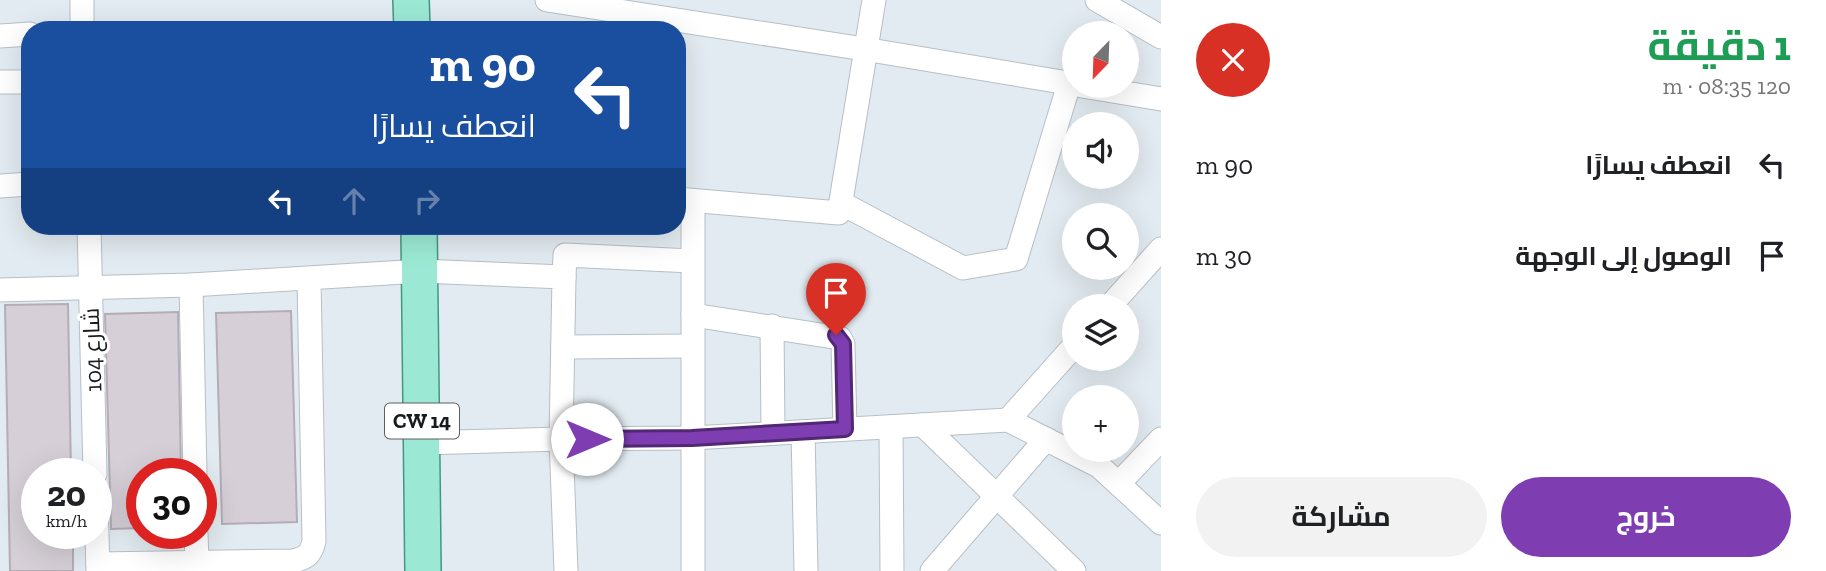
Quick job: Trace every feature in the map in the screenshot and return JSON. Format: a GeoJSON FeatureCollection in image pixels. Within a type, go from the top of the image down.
{"type":"FeatureCollection","features":[{"type":"Feature","properties":{"kind":"main road"},"geometry":{"type":"LineString","coordinates":[[411,0],[412,21]]}},
{"type":"Feature","properties":{"kind":"main road","name":"CW 14"},"geometry":{"type":"LineString","coordinates":[[419,235],[422,571]]}},
{"type":"Feature","properties":{"kind":"street"},"geometry":{"type":"LineString","coordinates":[[82,0],[82,21]]}},
{"type":"Feature","properties":{"kind":"street"},"geometry":{"type":"LineString","coordinates":[[547,0],[683,21]]}},
{"type":"Feature","properties":{"kind":"street"},"geometry":{"type":"LineString","coordinates":[[686,200],[839,213],[874,0]]}},
{"type":"Feature","properties":{"kind":"street"},"geometry":{"type":"LineString","coordinates":[[1097,0],[1161,37]]}},
{"type":"Feature","properties":{"kind":"street"},"geometry":{"type":"LineString","coordinates":[[686,21],[1062,83]]}},
{"type":"Feature","properties":{"kind":"street"},"geometry":{"type":"LineString","coordinates":[[0,36],[21,35]]}},
{"type":"Feature","properties":{"kind":"street"},"geometry":{"type":"LineString","coordinates":[[0,82],[21,82]]}},
{"type":"Feature","properties":{"kind":"street"},"geometry":{"type":"LineString","coordinates":[[1139,92],[1159,94]]}},
{"type":"Feature","properties":{"kind":"street"},"geometry":{"type":"LineString","coordinates":[[841,202],[963,268],[1016,259],[1071,98]]}},
{"type":"Feature","properties":{"kind":"street"},"geometry":{"type":"LineString","coordinates":[[0,186],[21,185]]}},
{"type":"Feature","properties":{"kind":"street"},"geometry":{"type":"LineString","coordinates":[[686,209],[692,261],[693,571]]}},
{"type":"Feature","properties":{"kind":"street","name":"شارع 104"},"geometry":{"type":"LineString","coordinates":[[89,235],[95,458]]}},
{"type":"Feature","properties":{"kind":"street"},"geometry":{"type":"LineString","coordinates":[[1121,294],[1161,249]]}},
{"type":"Feature","properties":{"kind":"street"},"geometry":{"type":"LineString","coordinates":[[566,571],[561,439],[565,255],[692,261]]}},
{"type":"Feature","properties":{"kind":"street"},"geometry":{"type":"LineString","coordinates":[[0,290],[309,280],[421,271],[564,277]]}},
{"type":"Feature","properties":{"kind":"street"},"geometry":{"type":"LineString","coordinates":[[97,549],[98,568],[197,562],[293,561],[305,558],[311,552],[314,541],[309,280]]}},
{"type":"Feature","properties":{"kind":"street"},"geometry":{"type":"LineString","coordinates":[[191,285],[195,458]]}},
{"type":"Feature","properties":{"kind":"street"},"geometry":{"type":"LineString","coordinates":[[693,315],[840,338],[843,344],[845,429]]}},
{"type":"Feature","properties":{"kind":"street"},"geometry":{"type":"LineString","coordinates":[[772,326],[773,433]]}},
{"type":"Feature","properties":{"kind":"street"},"geometry":{"type":"LineString","coordinates":[[563,347],[692,346]]}},
{"type":"Feature","properties":{"kind":"street"},"geometry":{"type":"LineString","coordinates":[[1008,420],[1062,359]]}},
{"type":"Feature","properties":{"kind":"street"},"geometry":{"type":"LineString","coordinates":[[422,443],[692,438],[1008,420],[1099,466],[1161,523]]}},
{"type":"Feature","properties":{"kind":"street"},"geometry":{"type":"LineString","coordinates":[[923,425],[1074,571]]}},
{"type":"Feature","properties":{"kind":"street"},"geometry":{"type":"LineString","coordinates":[[891,427],[892,571]]}},
{"type":"Feature","properties":{"kind":"street"},"geometry":{"type":"LineString","coordinates":[[803,432],[806,571]]}},
{"type":"Feature","properties":{"kind":"street"},"geometry":{"type":"LineString","coordinates":[[932,571],[1046,439]]}},
{"type":"Feature","properties":{"kind":"street"},"geometry":{"type":"LineString","coordinates":[[1119,483],[1161,439]]}},
{"type":"Feature","properties":{"kind":"street"},"geometry":{"type":"LineString","coordinates":[[197,549],[197,562]]}},
{"type":"Feature","properties":{"kind":"building"},"geometry":{"type":"Polygon","coordinates":[[[68,304],[71,458],[21,458],[21,549],[73,549],[73,571],[10,571],[5,305],[68,304]]]}},
{"type":"Feature","properties":{"kind":"building"},"geometry":{"type":"Polygon","coordinates":[[[291,311],[297,522],[222,524],[216,313],[291,311]]]}},
{"type":"Feature","properties":{"kind":"building"},"geometry":{"type":"Polygon","coordinates":[[[178,312],[181,458],[126,458],[126,529],[112,529],[112,458],[109,458],[105,314],[178,312]]]}},
{"type":"Feature","properties":{"kind":"route"},"geometry":{"type":"LineString","coordinates":[[587,439],[692,438],[845,429],[843,344],[836,335]]}}]}
